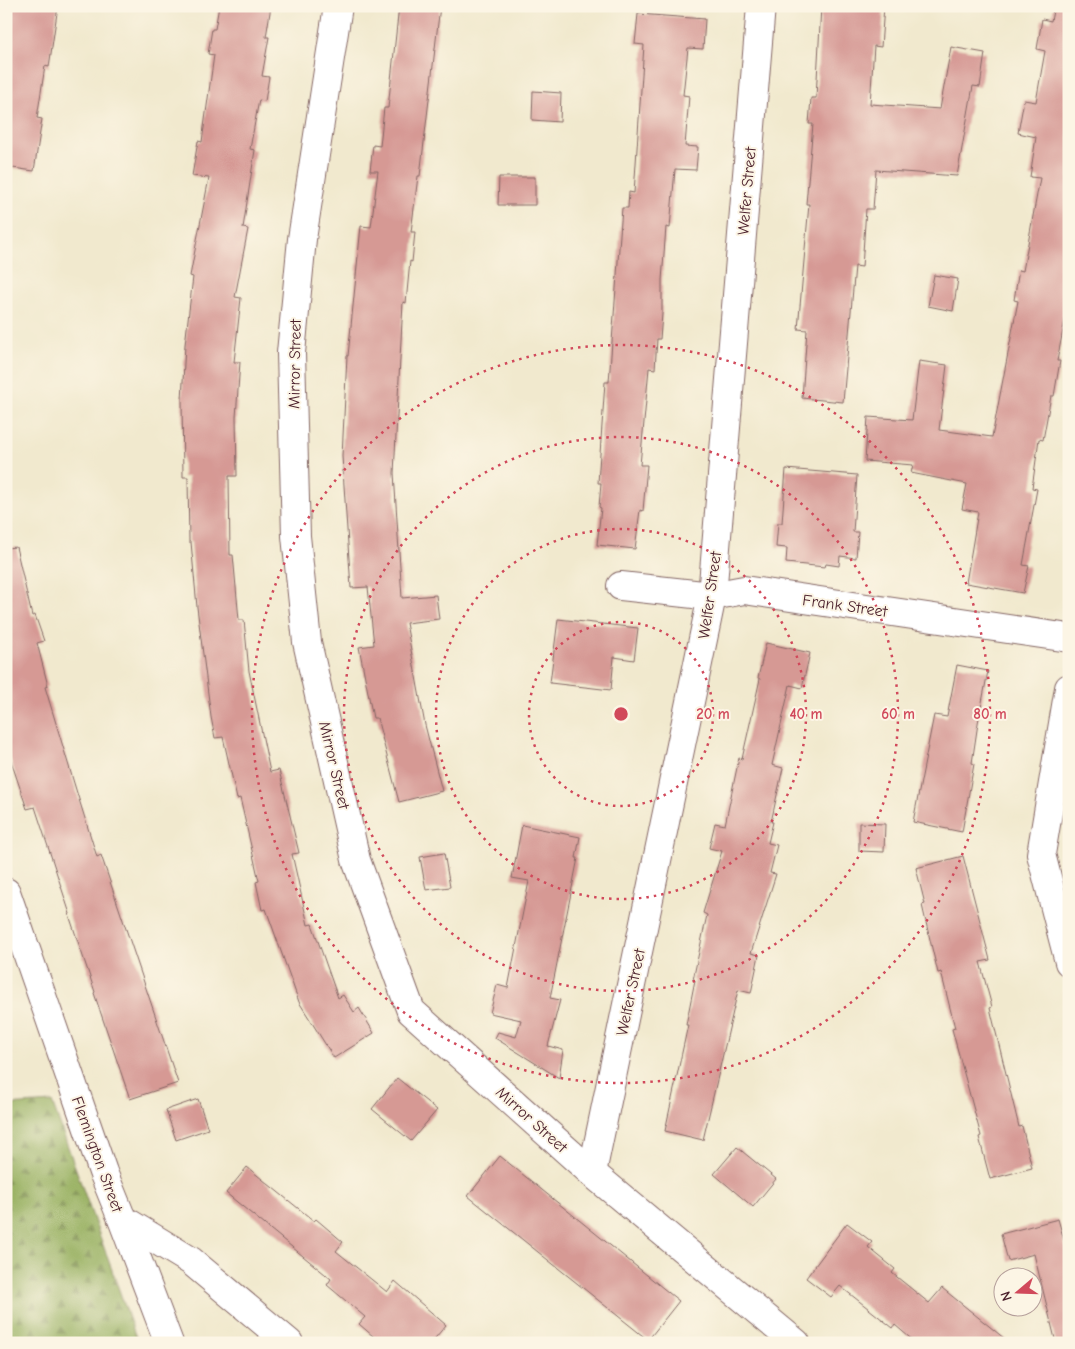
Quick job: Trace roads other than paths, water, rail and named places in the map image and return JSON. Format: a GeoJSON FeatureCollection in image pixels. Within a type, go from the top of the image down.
{"type":"FeatureCollection","features":[{"type":"Feature","properties":{"kind":"street","name":"Mirror Street"},"geometry":{"type":"LineString","coordinates":[[338,6],[302,239],[291,353],[296,536],[307,642],[356,860],[410,1011],[592,1174],[796,1343]]}},
{"type":"Feature","properties":{"kind":"street","name":"Welfer Street"},"geometry":{"type":"LineString","coordinates":[[592,1174],[712,596],[761,6]]}},
{"type":"Feature","properties":{"kind":"street","name":"Frank Street"},"geometry":{"type":"LineString","coordinates":[[621,586],[712,596],[744,590],[1069,638]]}},
{"type":"Feature","properties":{"kind":"street"},"geometry":{"type":"LineString","coordinates":[[1069,688],[1041,854],[1069,962]]}},
{"type":"Feature","properties":{"kind":"street","name":"Flemington Street"},"geometry":{"type":"LineString","coordinates":[[6,892],[103,1172],[122,1218],[191,1261],[289,1343]]}},
{"type":"Feature","properties":{"kind":"street"},"geometry":{"type":"LineString","coordinates":[[122,1218],[169,1343]]}}]}
